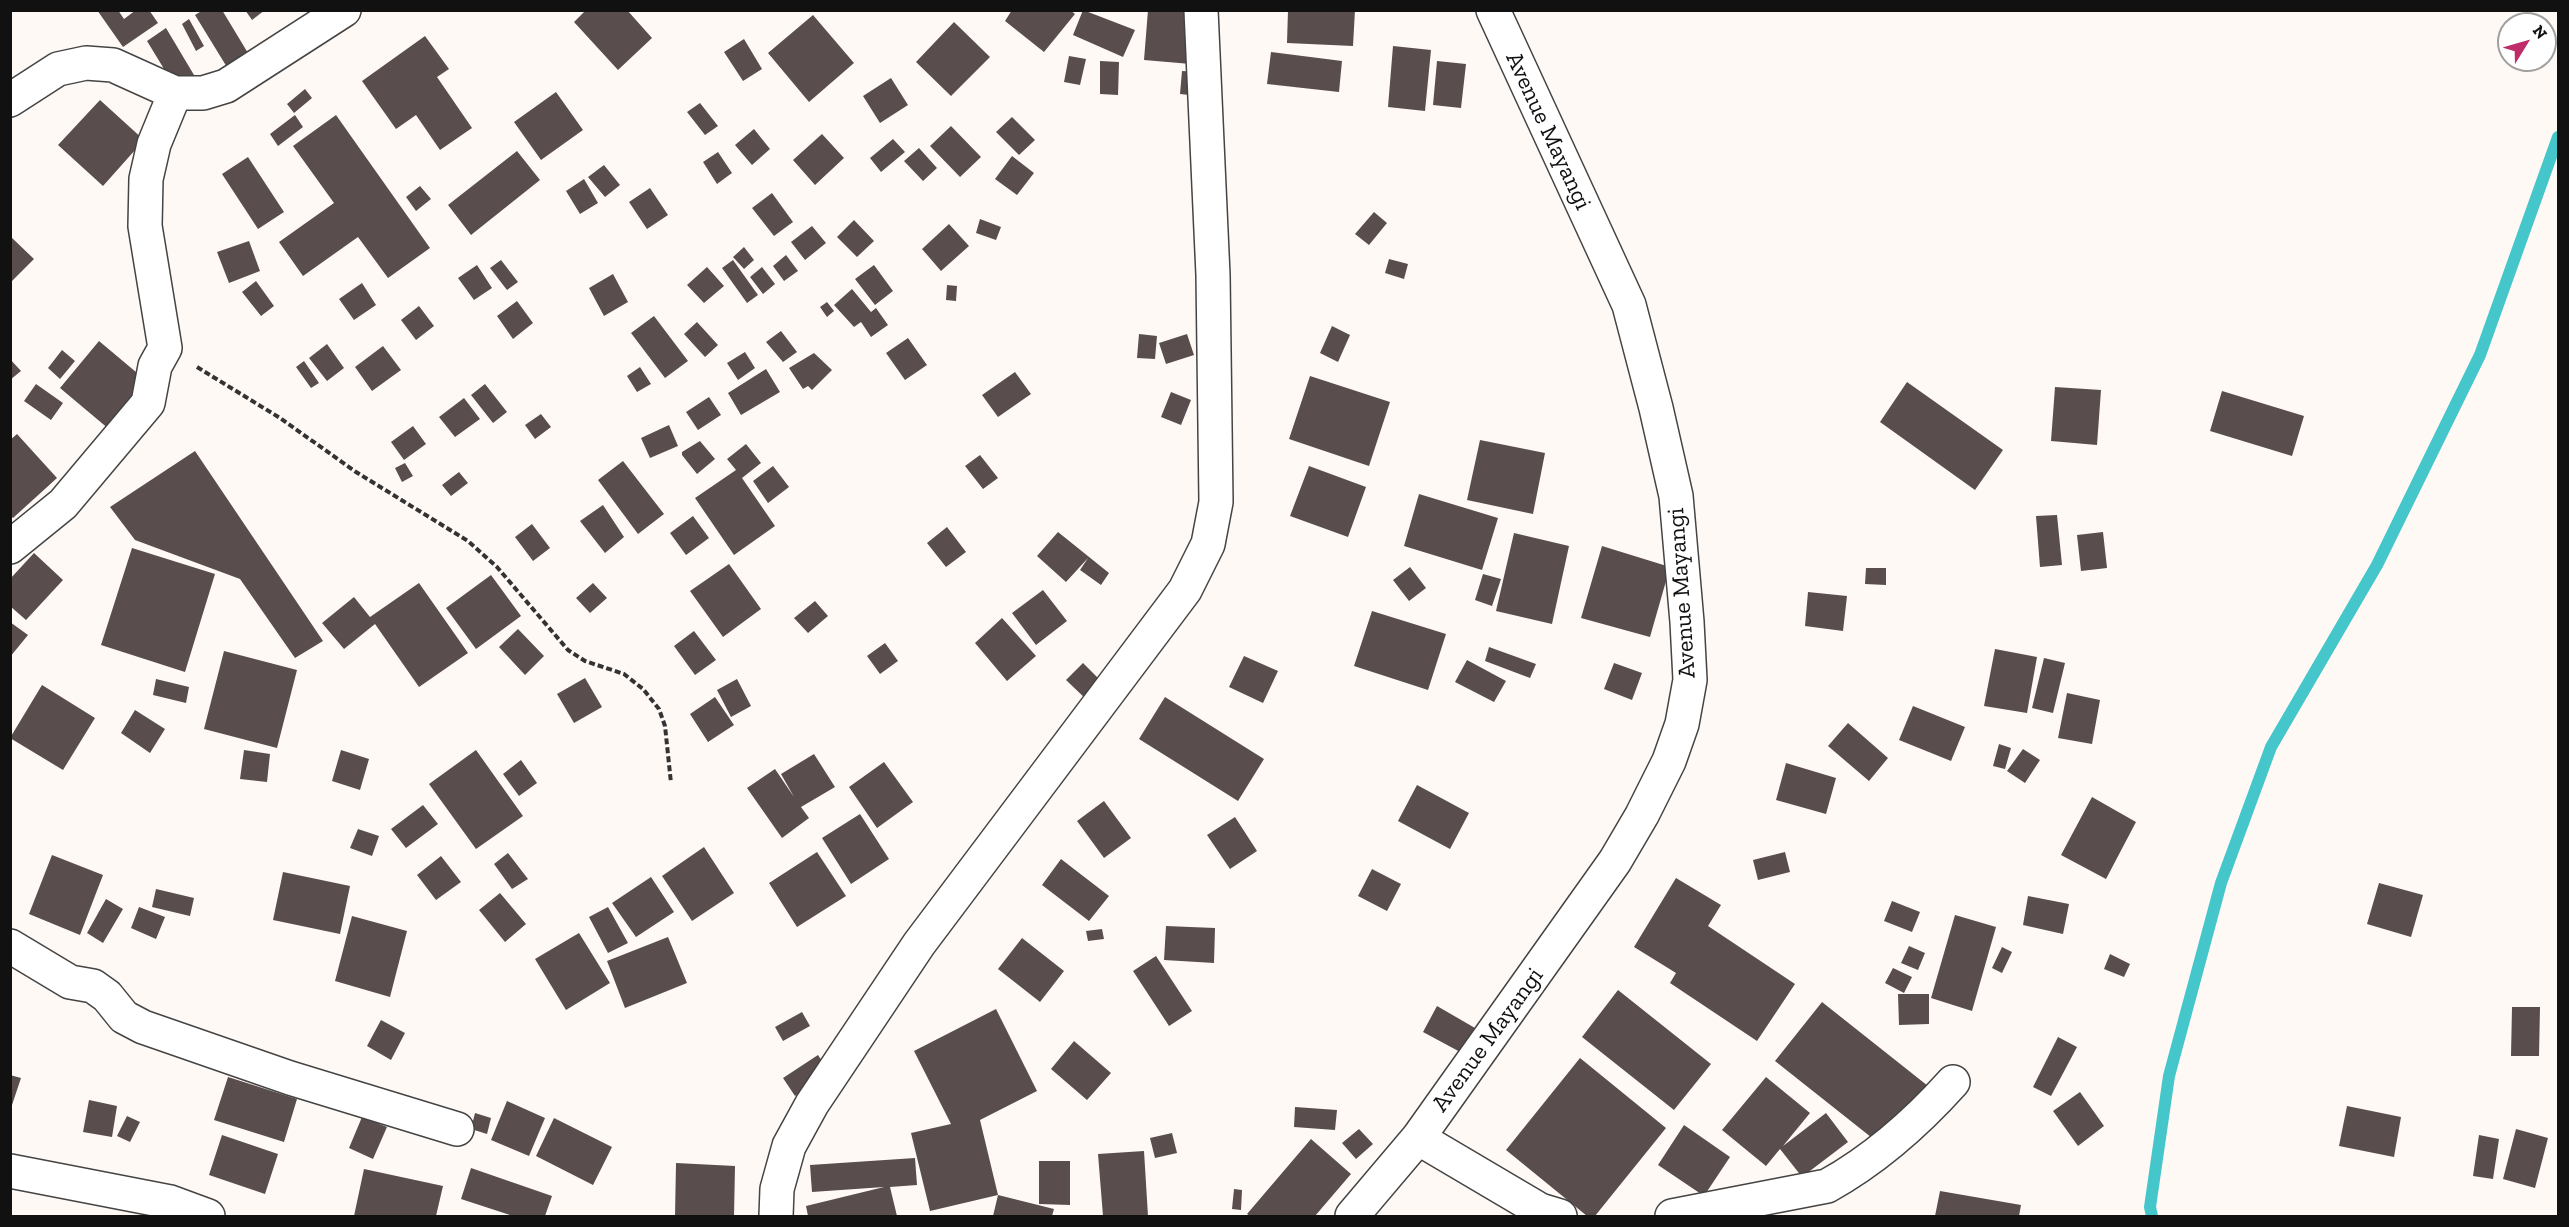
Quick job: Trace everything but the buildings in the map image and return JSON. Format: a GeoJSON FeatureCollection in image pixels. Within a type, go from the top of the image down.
{"type":"FeatureCollection","features":[{"type":"Feature","properties":{"kind":"street"},"geometry":{"type":"LineString","coordinates":[[10,100],[58,69],[86,63],[113,65],[175,93],[203,93],[226,86],[344,10]]}},
{"type":"Feature","properties":{"kind":"street"},"geometry":{"type":"LineString","coordinates":[[777,1216],[777,1189],[789,1146],[812,1104],[919,944],[1185,590],[1208,544],[1216,502],[1214,275],[1201,10]]}},
{"type":"Feature","properties":{"kind":"street","name":"Avenue Mayangi"},"geometry":{"type":"LineString","coordinates":[[1353,1216],[1418,1138],[1615,861],[1642,815],[1669,761],[1682,724],[1690,680],[1688,622],[1676,496],[1629,305],[1493,10]]}},
{"type":"Feature","properties":{"kind":"street"},"geometry":{"type":"LineString","coordinates":[[10,547],[63,504],[148,404],[155,366],[165,348],[145,226],[146,179],[154,144],[175,93]]}},
{"type":"Feature","properties":{"kind":"street"},"geometry":{"type":"LineString","coordinates":[[10,946],[70,982],[93,986],[106,996],[124,1017],[143,1027],[290,1078],[457,1129]]}},
{"type":"Feature","properties":{"kind":"street"},"geometry":{"type":"LineString","coordinates":[[1672,1216],[1827,1186],[1848,1174],[1912,1125],[1953,1082]]}},
{"type":"Feature","properties":{"kind":"street"},"geometry":{"type":"LineString","coordinates":[[1418,1138],[1540,1210],[1560,1216]]}},
{"type":"Feature","properties":{"kind":"street"},"geometry":{"type":"LineString","coordinates":[[10,1171],[170,1202],[208,1216]]}},
{"type":"Feature","properties":{"kind":"path"},"geometry":{"type":"LineString","coordinates":[[165,348],[280,418],[356,472],[468,541],[497,567],[568,650],[585,661],[624,674],[643,689],[659,709],[664,726],[671,783]]}},
{"type":"Feature","properties":{"kind":"waterway"},"geometry":{"type":"LineString","coordinates":[[2152,1216],[2150,1207],[2169,1076],[2221,883],[2271,747],[2377,565],[2480,355],[2558,137]]}}]}
